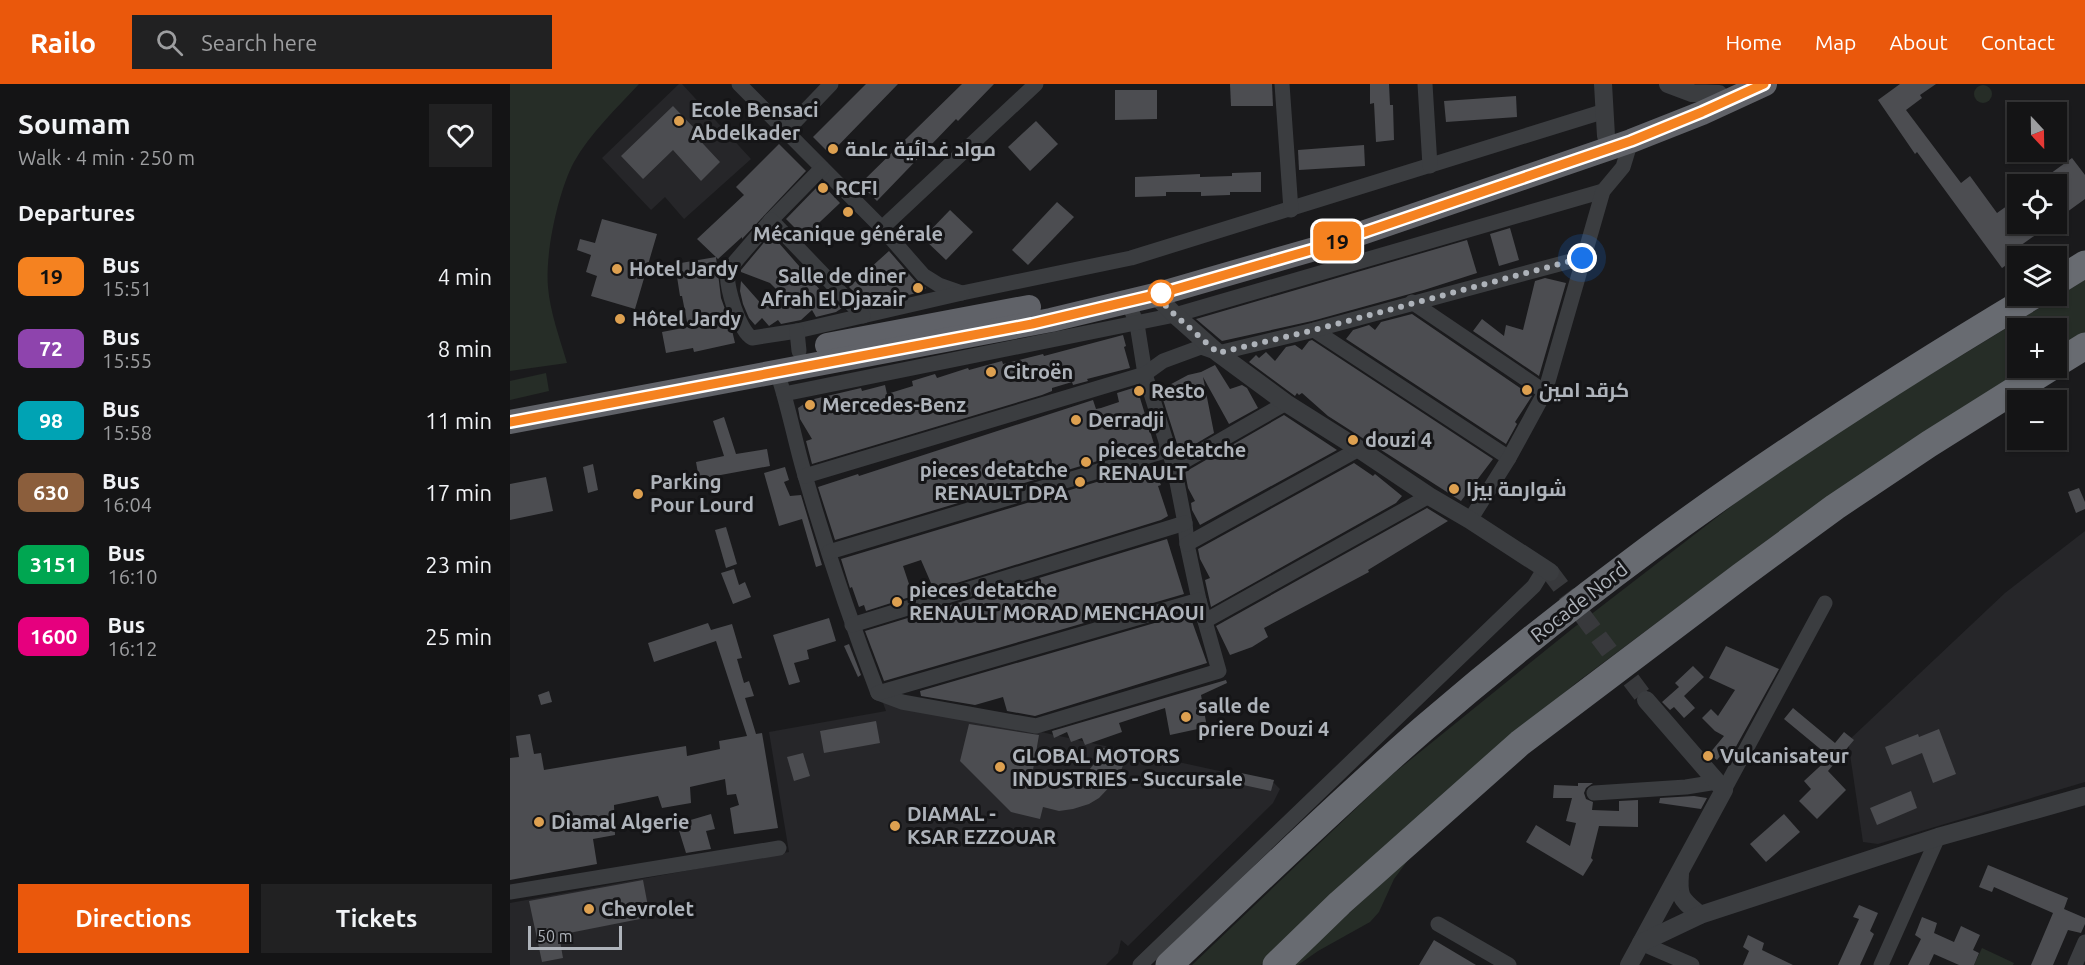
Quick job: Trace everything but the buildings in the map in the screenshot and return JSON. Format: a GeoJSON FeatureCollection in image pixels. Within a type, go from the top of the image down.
{"type":"FeatureCollection","features":[{"type":"Feature","properties":{"kind":"highway"},"geometry":{"type":"LineString","coordinates":[[510,422],[781,383],[1155,295],[1318,248],[1631,141],[1764,84]]}},
{"type":"Feature","properties":{"kind":"highway"},"geometry":{"type":"LineString","coordinates":[[510,408],[663,380],[798,341],[1090,295],[1193,271],[1486,182],[1729,89]]}},
{"type":"Feature","properties":{"kind":"highway"},"geometry":{"type":"LineString","coordinates":[[2067,275],[2085,264]]}},
{"type":"Feature","properties":{"kind":"highway","name":"Rocade Nord"},"geometry":{"type":"LineString","coordinates":[[1168,965],[1327,815],[1425,728],[1646,550],[1766,464],[2016,306]]}},
{"type":"Feature","properties":{"kind":"highway"},"geometry":{"type":"LineString","coordinates":[[2067,357],[2085,346]]}},
{"type":"Feature","properties":{"kind":"highway"},"geometry":{"type":"LineString","coordinates":[[1276,965],[1340,903],[1520,743],[1835,507],[2034,378]]}},
{"type":"Feature","properties":{"kind":"street"},"geometry":{"type":"LineString","coordinates":[[739,84],[882,228],[923,275],[939,285],[962,293]]}},
{"type":"Feature","properties":{"kind":"street"},"geometry":{"type":"LineString","coordinates":[[785,132],[831,84]]}},
{"type":"Feature","properties":{"kind":"street"},"geometry":{"type":"LineString","coordinates":[[882,228],[1036,84]]}},
{"type":"Feature","properties":{"kind":"street"},"geometry":{"type":"LineString","coordinates":[[1282,84],[1291,210]]}},
{"type":"Feature","properties":{"kind":"street"},"geometry":{"type":"LineString","coordinates":[[1425,84],[1430,166]]}},
{"type":"Feature","properties":{"kind":"street"},"geometry":{"type":"LineString","coordinates":[[1603,84],[1606,136]]}},
{"type":"Feature","properties":{"kind":"street"},"geometry":{"type":"LineString","coordinates":[[1668,84],[1692,93],[1729,89]]}},
{"type":"Feature","properties":{"kind":"street"},"geometry":{"type":"LineString","coordinates":[[822,168],[771,219],[728,270],[726,279],[742,328],[752,338],[798,341],[863,316],[1131,258],[1605,111]]}},
{"type":"Feature","properties":{"kind":"street"},"geometry":{"type":"LineString","coordinates":[[1470,520],[1509,458],[1545,392],[1603,191],[1623,167],[1631,141]]}},
{"type":"Feature","properties":{"kind":"street"},"geometry":{"type":"LineString","coordinates":[[1128,302],[1137,324],[1145,374],[1174,468],[1199,600],[1219,671],[1035,726],[902,702],[878,693],[828,552],[781,383],[1137,324],[1603,191]]}},
{"type":"Feature","properties":{"kind":"street"},"geometry":{"type":"LineString","coordinates":[[771,219],[863,316]]}},
{"type":"Feature","properties":{"kind":"street"},"geometry":{"type":"LineString","coordinates":[[805,476],[1145,374],[1163,361],[1201,347],[1218,353],[1314,330],[1582,258]]}},
{"type":"Feature","properties":{"kind":"street"},"geometry":{"type":"LineString","coordinates":[[1140,965],[1548,570],[1286,403],[1218,353],[1155,295]]}},
{"type":"Feature","properties":{"kind":"street"},"geometry":{"type":"LineString","coordinates":[[1412,302],[1545,392]]}},
{"type":"Feature","properties":{"kind":"street"},"geometry":{"type":"LineString","coordinates":[[1314,330],[1509,458]]}},
{"type":"Feature","properties":{"kind":"street"},"geometry":{"type":"LineString","coordinates":[[1174,468],[1286,403]]}},
{"type":"Feature","properties":{"kind":"street"},"geometry":{"type":"LineString","coordinates":[[1187,544],[1359,449]]}},
{"type":"Feature","properties":{"kind":"street"},"geometry":{"type":"LineString","coordinates":[[828,552],[1168,450]]}},
{"type":"Feature","properties":{"kind":"street"},"geometry":{"type":"LineString","coordinates":[[1205,621],[1429,496]]}},
{"type":"Feature","properties":{"kind":"street"},"geometry":{"type":"LineString","coordinates":[[852,625],[1185,523]]}},
{"type":"Feature","properties":{"kind":"street"},"geometry":{"type":"LineString","coordinates":[[878,693],[1199,600]]}},
{"type":"Feature","properties":{"kind":"street"},"geometry":{"type":"LineString","coordinates":[[1629,965],[1681,872],[1720,786],[1824,603]]}},
{"type":"Feature","properties":{"kind":"street"},"geometry":{"type":"LineString","coordinates":[[1646,700],[1720,786]]}},
{"type":"Feature","properties":{"kind":"street"},"geometry":{"type":"LineString","coordinates":[[1594,793],[1720,786]]}},
{"type":"Feature","properties":{"kind":"street"},"geometry":{"type":"LineString","coordinates":[[1641,943],[1700,915],[1938,837],[2085,796]]}},
{"type":"Feature","properties":{"kind":"street"},"geometry":{"type":"LineString","coordinates":[[1881,965],[1938,837]]}},
{"type":"Feature","properties":{"kind":"street"},"geometry":{"type":"LineString","coordinates":[[510,892],[779,848]]}},
{"type":"Feature","properties":{"kind":"street"},"geometry":{"type":"LineString","coordinates":[[1681,872],[1679,891],[1683,900],[1700,915]]}},
{"type":"Feature","properties":{"kind":"street"},"geometry":{"type":"LineString","coordinates":[[1438,924],[1509,965]]}},
{"type":"Feature","properties":{"kind":"street"},"geometry":{"type":"LineString","coordinates":[[2075,965],[2085,942]]}},
{"type":"Feature","properties":{"kind":"street"},"geometry":{"type":"LineString","coordinates":[[1641,943],[1692,965]]}},
{"type":"Feature","properties":{"kind":"shaded area"},"geometry":{"type":"Polygon","coordinates":[[[510,84],[639,84],[604,121],[580,151],[568,175],[558,206],[551,240],[548,287],[553,316],[567,363],[510,371],[510,84]]]}},
{"type":"Feature","properties":{"kind":"shaded area","name":"Ecole Bensaci Abdelkader"},"geometry":{"type":"Polygon","coordinates":[[[679,84],[682,84],[751,159],[684,219],[665,197],[651,210],[602,158],[679,84]]]}},
{"type":"Feature","properties":{"kind":"shaded area"},"geometry":{"type":"Polygon","coordinates":[[[1983,85],[1989,88],[1992,94],[1989,100],[1983,103],[1977,100],[1974,94],[1977,88],[1983,85]]]}},
{"type":"Feature","properties":{"kind":"shaded area"},"geometry":{"type":"Polygon","coordinates":[[[2085,280],[2085,335],[2067,347],[2067,318],[2023,318],[2042,306],[2067,306],[2067,291],[2085,280]]]}},
{"type":"Feature","properties":{"kind":"shaded area"},"geometry":{"type":"Polygon","coordinates":[[[2007,328],[2007,378],[2017,378],[1777,533],[1576,683],[1381,849],[1261,965],[1192,965],[1388,778],[1572,629],[1738,501],[1846,426],[2007,328]]]}},
{"type":"Feature","properties":{"kind":"shaded area"},"geometry":{"type":"Polygon","coordinates":[[[546,373],[549,391],[510,400],[510,381],[546,373]]]}},
{"type":"Feature","properties":{"kind":"shaded area"},"geometry":{"type":"Polygon","coordinates":[[[2085,531],[2085,782],[1878,844],[1863,842],[1848,741],[2005,593],[2085,531]]]}},
{"type":"Feature","properties":{"kind":"shaded area","name":"DIAMAL - KSAR EZZOUAR"},"geometry":{"type":"Polygon","coordinates":[[[900,701],[1274,783],[1280,789],[1273,803],[1128,946],[1121,940],[1118,953],[1106,965],[510,965],[510,903],[789,852],[769,732],[886,711],[883,703],[900,701]]]}},
{"type":"Feature","properties":{"kind":"shaded area"},"geometry":{"type":"Polygon","coordinates":[[[1411,856],[1394,879],[1379,912],[1370,922],[1298,965],[1293,965],[1411,856]]]}},
{"type":"Feature","properties":{"kind":"shaded area"},"geometry":{"type":"Polygon","coordinates":[[[1982,948],[2014,963],[2013,965],[1974,965],[1982,948]]]}},
{"type":"Feature","properties":{"kind":"tunnel"},"geometry":{"type":"LineString","coordinates":[[1550,572],[1646,700]]}},
{"type":"Feature","properties":{"kind":"bus line","name":"19"},"geometry":{"type":"LineString","coordinates":[[510,422],[1032,324],[1155,295],[1318,248],[1631,141],[1764,84]]}},
{"type":"Feature","properties":{"kind":"place","name":"Ecole Bensaci Abdelkader"},"geometry":{"type":"Point","coordinates":[679,121]}},
{"type":"Feature","properties":{"kind":"place","name":"مواد غدائية عامة"},"geometry":{"type":"Point","coordinates":[833,149]}},
{"type":"Feature","properties":{"kind":"place","name":"RCFI"},"geometry":{"type":"Point","coordinates":[823,188]}},
{"type":"Feature","properties":{"kind":"place","name":"Mécanique générale"},"geometry":{"type":"Point","coordinates":[848,212]}},
{"type":"Feature","properties":{"kind":"place","name":"Hotel Jardy"},"geometry":{"type":"Point","coordinates":[617,269]}},
{"type":"Feature","properties":{"kind":"place","name":"Salle de diner Afrah El Djazair"},"geometry":{"type":"Point","coordinates":[918,288]}},
{"type":"Feature","properties":{"kind":"place","name":"Hôtel Jardy"},"geometry":{"type":"Point","coordinates":[620,319]}},
{"type":"Feature","properties":{"kind":"place","name":"Citroën"},"geometry":{"type":"Point","coordinates":[991,372]}},
{"type":"Feature","properties":{"kind":"place","name":"كرقد امين"},"geometry":{"type":"Point","coordinates":[1527,390]}},
{"type":"Feature","properties":{"kind":"place","name":"Resto"},"geometry":{"type":"Point","coordinates":[1139,391]}},
{"type":"Feature","properties":{"kind":"place","name":"Mercedes-Benz"},"geometry":{"type":"Point","coordinates":[810,405]}},
{"type":"Feature","properties":{"kind":"place","name":"Derradji"},"geometry":{"type":"Point","coordinates":[1076,420]}},
{"type":"Feature","properties":{"kind":"place","name":"douzi 4"},"geometry":{"type":"Point","coordinates":[1353,440]}},
{"type":"Feature","properties":{"kind":"place","name":"pieces detatche RENAULT"},"geometry":{"type":"Point","coordinates":[1086,462]}},
{"type":"Feature","properties":{"kind":"place","name":"pieces detatche RENAULT DPA"},"geometry":{"type":"Point","coordinates":[1080,482]}},
{"type":"Feature","properties":{"kind":"place","name":"شوارمة بيزا"},"geometry":{"type":"Point","coordinates":[1454,489]}},
{"type":"Feature","properties":{"kind":"place","name":"Parking Pour Lourd"},"geometry":{"type":"Point","coordinates":[638,494]}},
{"type":"Feature","properties":{"kind":"place","name":"pieces detatche RENAULT MORAD MENCHAOUI"},"geometry":{"type":"Point","coordinates":[897,602]}},
{"type":"Feature","properties":{"kind":"place","name":"salle de priere Douzi 4"},"geometry":{"type":"Point","coordinates":[1186,717]}},
{"type":"Feature","properties":{"kind":"place","name":"Vulcanisateur"},"geometry":{"type":"Point","coordinates":[1708,756]}},
{"type":"Feature","properties":{"kind":"place","name":"GLOBAL MOTORS INDUSTRIES - Succursale"},"geometry":{"type":"Point","coordinates":[1000,767]}},
{"type":"Feature","properties":{"kind":"place","name":"Diamal Algerie"},"geometry":{"type":"Point","coordinates":[539,822]}},
{"type":"Feature","properties":{"kind":"place","name":"DIAMAL - KSAR EZZOUAR"},"geometry":{"type":"Point","coordinates":[895,826]}},
{"type":"Feature","properties":{"kind":"place","name":"Chevrolet"},"geometry":{"type":"Point","coordinates":[589,909]}},
{"type":"Feature","properties":{"kind":"route"},"geometry":{"type":"LineString","coordinates":[[1161,293],[1155,295],[1218,353],[1314,330],[1582,258]]}}]}
